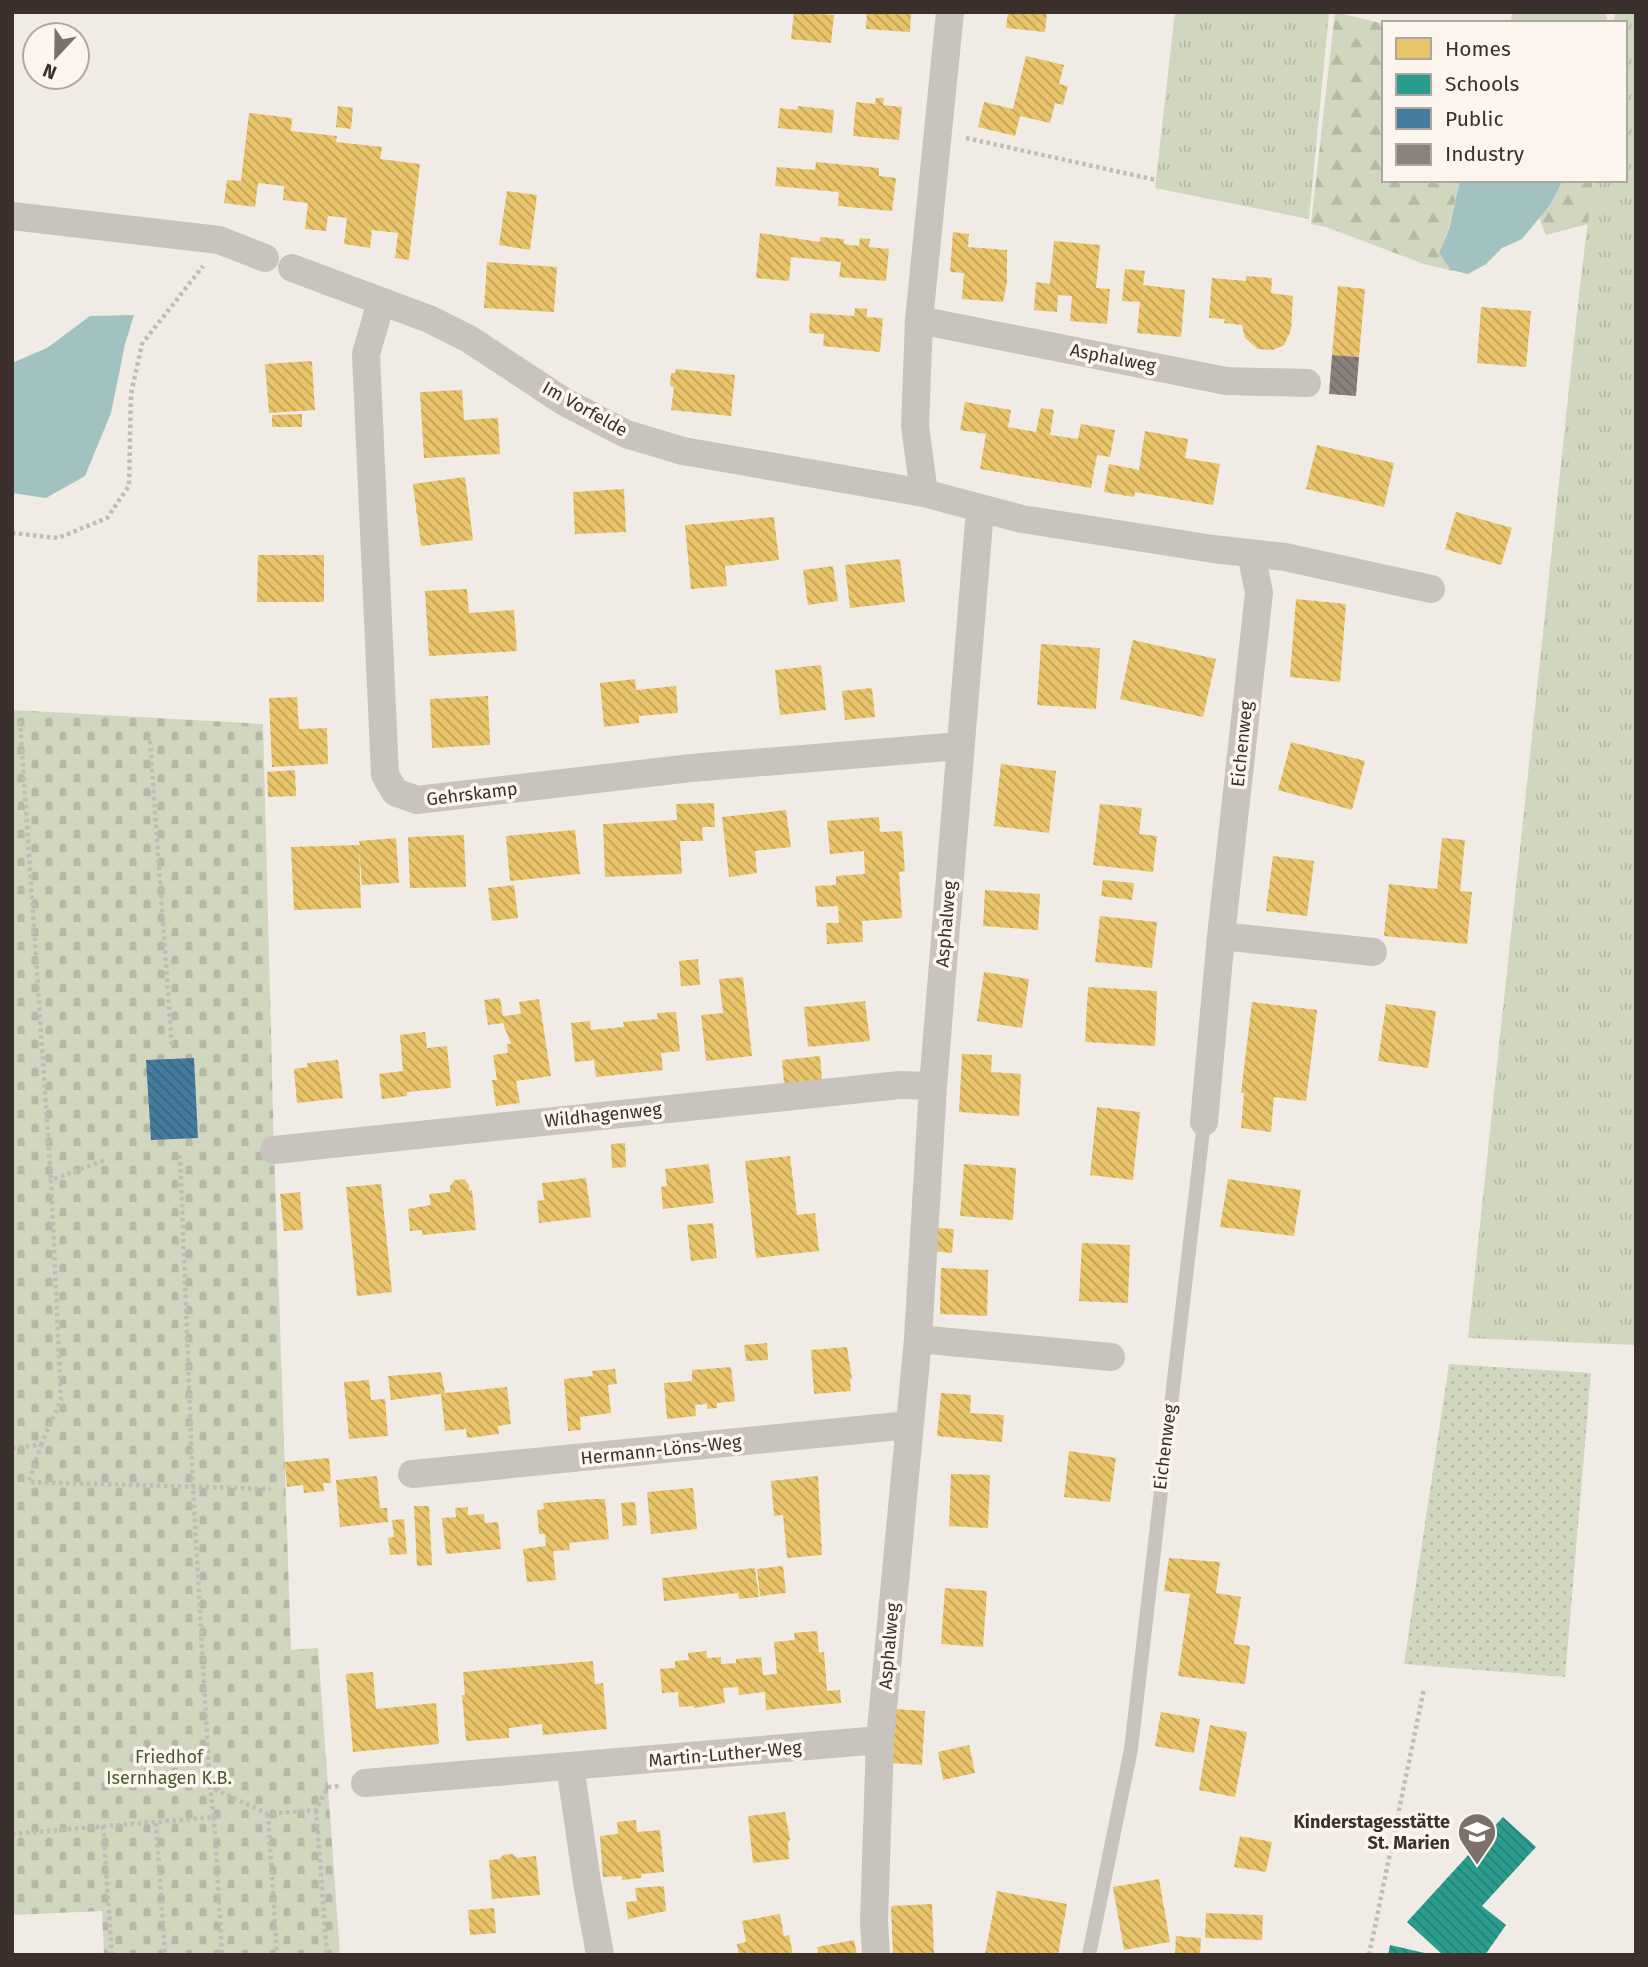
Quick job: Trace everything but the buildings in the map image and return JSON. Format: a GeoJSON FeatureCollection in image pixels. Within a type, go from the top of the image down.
{"type":"FeatureCollection","features":[{"type":"Feature","properties":{"kind":"street"},"geometry":{"type":"LineString","coordinates":[[924,493],[915,426],[919,320],[950,12]]}},
{"type":"Feature","properties":{"kind":"street"},"geometry":{"type":"LineString","coordinates":[[12,216],[219,240],[265,258]]}},
{"type":"Feature","properties":{"kind":"street","name":"Im Vorfelde"},"geometry":{"type":"LineString","coordinates":[[292,268],[429,319],[469,340],[564,401],[626,434],[684,451],[924,493],[980,510]]}},
{"type":"Feature","properties":{"kind":"street","name":"Gehrskamp"},"geometry":{"type":"LineString","coordinates":[[381,302],[366,354],[385,775],[395,792],[417,800],[691,768],[960,746]]}},
{"type":"Feature","properties":{"kind":"street","name":"Asphalweg"},"geometry":{"type":"LineString","coordinates":[[919,320],[1226,381],[1307,383]]}},
{"type":"Feature","properties":{"kind":"street"},"geometry":{"type":"LineString","coordinates":[[980,510],[1213,549],[1284,557],[1431,589]]}},
{"type":"Feature","properties":{"kind":"street","name":"Asphalweg"},"geometry":{"type":"LineString","coordinates":[[876,1955],[874,1922],[880,1740],[918,1339],[933,1086],[980,510]]}},
{"type":"Feature","properties":{"kind":"street","name":"Eichenweg"},"geometry":{"type":"LineString","coordinates":[[1204,1122],[1221,936],[1259,593],[1251,552]]}},
{"type":"Feature","properties":{"kind":"street"},"geometry":{"type":"LineString","coordinates":[[1221,936],[1373,952]]}},
{"type":"Feature","properties":{"kind":"street","name":"Wildhagenweg"},"geometry":{"type":"LineString","coordinates":[[274,1150],[900,1084],[933,1086]]}},
{"type":"Feature","properties":{"kind":"street"},"geometry":{"type":"LineString","coordinates":[[918,1339],[1111,1357]]}},
{"type":"Feature","properties":{"kind":"street","name":"Hermann-Löns-Weg"},"geometry":{"type":"LineString","coordinates":[[412,1474],[909,1425]]}},
{"type":"Feature","properties":{"kind":"street","name":"Martin-Luther-Weg"},"geometry":{"type":"LineString","coordinates":[[365,1783],[880,1740]]}},
{"type":"Feature","properties":{"kind":"street"},"geometry":{"type":"LineString","coordinates":[[569,1766],[600,1955]]}},
{"type":"Feature","properties":{"kind":"lane","name":"Eichenweg"},"geometry":{"type":"LineString","coordinates":[[1089,1955],[1131,1749],[1204,1122]]}},
{"type":"Feature","properties":{"kind":"path"},"geometry":{"type":"LineString","coordinates":[[938,132],[1156,180]]}},
{"type":"Feature","properties":{"kind":"path"},"geometry":{"type":"LineString","coordinates":[[12,533],[58,538],[107,518],[129,486],[131,394],[142,344],[201,270],[219,240]]}},
{"type":"Feature","properties":{"kind":"path"},"geometry":{"type":"LineString","coordinates":[[20,720],[51,1180],[61,1401],[41,1445],[29,1482],[271,1489]]}},
{"type":"Feature","properties":{"kind":"path"},"geometry":{"type":"LineString","coordinates":[[150,741],[172,1048]]}},
{"type":"Feature","properties":{"kind":"path"},"geometry":{"type":"LineString","coordinates":[[180,1155],[193,1488],[222,1955]]}},
{"type":"Feature","properties":{"kind":"path"},"geometry":{"type":"LineString","coordinates":[[51,1180],[105,1160]]}},
{"type":"Feature","properties":{"kind":"path"},"geometry":{"type":"LineString","coordinates":[[12,1448],[41,1445]]}},
{"type":"Feature","properties":{"kind":"path"},"geometry":{"type":"LineString","coordinates":[[1369,1955],[1424,1689]]}},
{"type":"Feature","properties":{"kind":"path"},"geometry":{"type":"LineString","coordinates":[[327,1955],[316,1810],[328,1787],[365,1783]]}},
{"type":"Feature","properties":{"kind":"path"},"geometry":{"type":"LineString","coordinates":[[210,1787],[268,1814],[316,1810]]}},
{"type":"Feature","properties":{"kind":"path"},"geometry":{"type":"LineString","coordinates":[[268,1814],[277,1955]]}},
{"type":"Feature","properties":{"kind":"path"},"geometry":{"type":"LineString","coordinates":[[12,1833],[214,1817]]}},
{"type":"Feature","properties":{"kind":"path"},"geometry":{"type":"LineString","coordinates":[[156,1822],[165,1955]]}},
{"type":"Feature","properties":{"kind":"path"},"geometry":{"type":"LineString","coordinates":[[103,1826],[112,1955]]}},
{"type":"Feature","properties":{"kind":"green space"},"geometry":{"type":"Polygon","coordinates":[[[1175,12],[1329,12],[1309,219],[1155,188],[1175,12]]]}},
{"type":"Feature","properties":{"kind":"green space"},"geometry":{"type":"Polygon","coordinates":[[[1335,12],[1382,24],[1382,182],[1460,182],[1448,230],[1439,253],[1453,271],[1424,264],[1326,227],[1311,224],[1335,12]]]}},
{"type":"Feature","properties":{"kind":"green space"},"geometry":{"type":"Polygon","coordinates":[[[1513,12],[1606,12],[1607,21],[1511,21],[1513,12]]]}},
{"type":"Feature","properties":{"kind":"green space"},"geometry":{"type":"Polygon","coordinates":[[[1615,12],[1636,12],[1636,1345],[1468,1338],[1593,182],[1627,182],[1627,21],[1613,21],[1615,12]]]}},
{"type":"Feature","properties":{"kind":"green space"},"geometry":{"type":"Polygon","coordinates":[[[1562,182],[1593,182],[1588,224],[1546,235],[1539,218],[1550,205],[1562,182]]]}},
{"type":"Feature","properties":{"kind":"green space","name":"Friedhof Isernhagen K.B."},"geometry":{"type":"Polygon","coordinates":[[[12,710],[263,724],[291,1650],[318,1648],[340,1955],[104,1955],[102,1911],[12,1915],[12,710]]]}},
{"type":"Feature","properties":{"kind":"green space"},"geometry":{"type":"Polygon","coordinates":[[[1449,1364],[1591,1373],[1565,1677],[1404,1664],[1449,1364]]]}},
{"type":"Feature","properties":{"kind":"water"},"geometry":{"type":"Polygon","coordinates":[[[1460,182],[1562,182],[1550,205],[1522,239],[1502,248],[1486,264],[1468,274],[1451,270],[1439,253],[1449,229],[1460,182]]]}},
{"type":"Feature","properties":{"kind":"water"},"geometry":{"type":"Polygon","coordinates":[[[134,315],[125,344],[111,413],[85,476],[46,498],[12,493],[12,363],[47,348],[90,316],[134,315]]]}},
{"type":"Feature","properties":{"kind":"place","name":"Kinderstagesstätte St. Marien"},"geometry":{"type":"Point","coordinates":[1477,1866]}}]}
